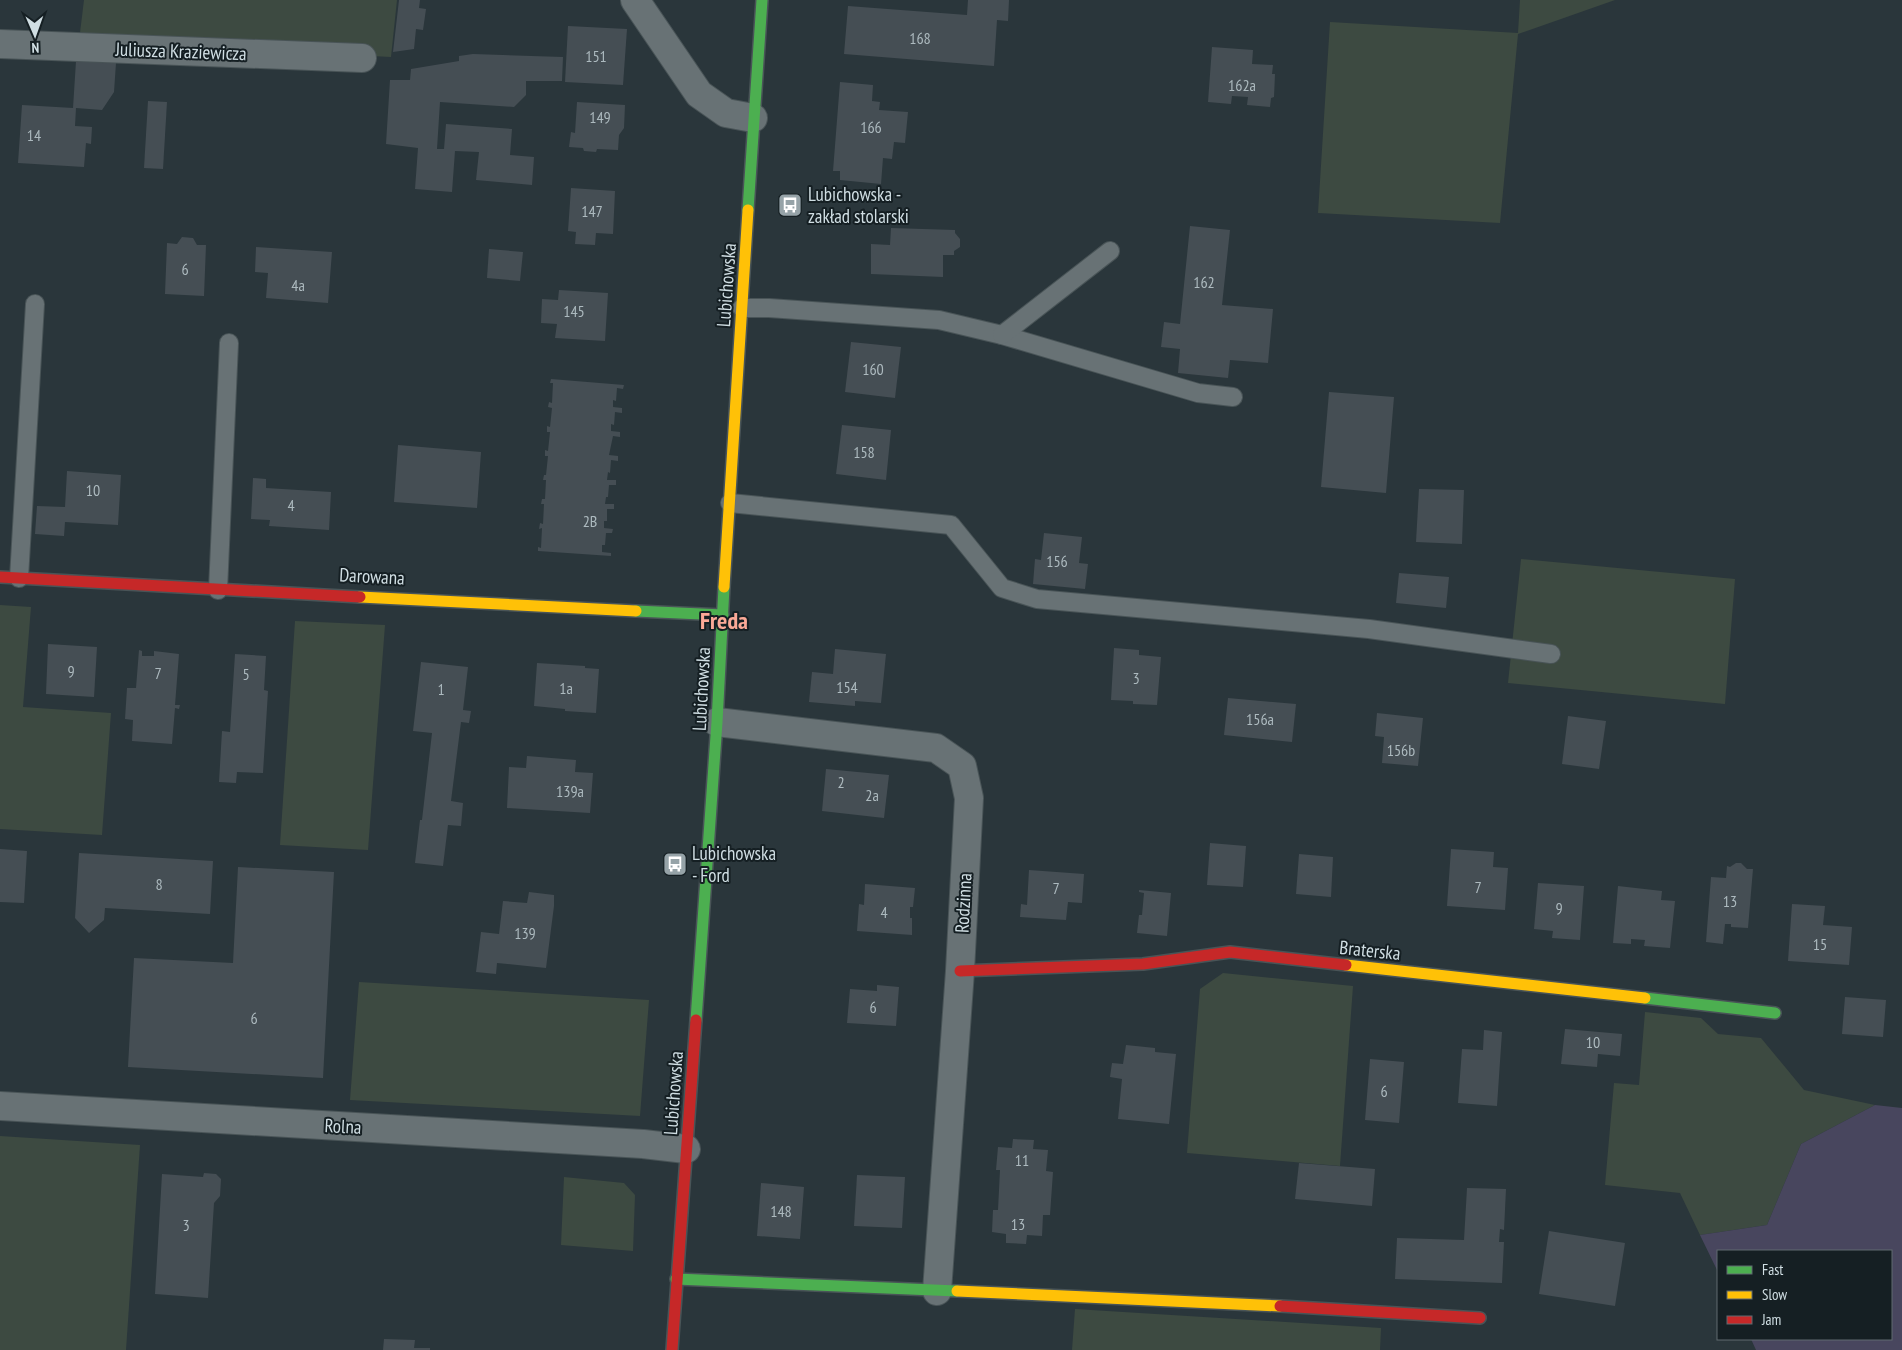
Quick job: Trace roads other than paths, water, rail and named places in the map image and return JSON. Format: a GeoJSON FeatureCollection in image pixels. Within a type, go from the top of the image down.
{"type":"FeatureCollection","features":[{"type":"Feature","properties":{"kind":"street"},"geometry":{"type":"LineString","coordinates":[[635,0],[699,94],[726,113],[753,118]]}},
{"type":"Feature","properties":{"kind":"street","name":"Lubichowska"},"geometry":{"type":"LineString","coordinates":[[672,1350],[718,722],[753,118],[762,0]]}},
{"type":"Feature","properties":{"kind":"street","name":"Juliusza Kraziewicza"},"geometry":{"type":"LineString","coordinates":[[0,44],[362,58]]}},
{"type":"Feature","properties":{"kind":"street","name":"Darowana"},"geometry":{"type":"LineString","coordinates":[[0,577],[218,590],[723,615]]}},
{"type":"Feature","properties":{"kind":"street","name":"Rodzinna"},"geometry":{"type":"LineString","coordinates":[[718,722],[936,748],[962,766],[969,798],[960,970],[936,1292]]}},
{"type":"Feature","properties":{"kind":"street","name":"Braterska"},"geometry":{"type":"LineString","coordinates":[[960,970],[1143,964],[1230,952],[1775,1013]]}},
{"type":"Feature","properties":{"kind":"street","name":"Rolna"},"geometry":{"type":"LineString","coordinates":[[0,1106],[604,1142],[686,1149]]}},
{"type":"Feature","properties":{"kind":"street"},"geometry":{"type":"LineString","coordinates":[[676,1279],[936,1292],[1271,1305],[1480,1318]]}},
{"type":"Feature","properties":{"kind":"lane"},"geometry":{"type":"LineString","coordinates":[[1002,335],[1110,252]]}},
{"type":"Feature","properties":{"kind":"lane"},"geometry":{"type":"LineString","coordinates":[[19,578],[35,304]]}},
{"type":"Feature","properties":{"kind":"lane"},"geometry":{"type":"LineString","coordinates":[[742,308],[769,308],[939,320],[1002,335],[1198,393],[1233,397]]}},
{"type":"Feature","properties":{"kind":"lane"},"geometry":{"type":"LineString","coordinates":[[218,590],[229,342]]}},
{"type":"Feature","properties":{"kind":"lane"},"geometry":{"type":"LineString","coordinates":[[730,503],[951,525],[1002,588],[1037,599],[1368,629],[1551,654]]}},
{"type":"Feature","properties":{"kind":"place","name":"Lubichowska - zakład stolarski"},"geometry":{"type":"Point","coordinates":[790,205]}},
{"type":"Feature","properties":{"kind":"place","name":"Lubichowska - Ford"},"geometry":{"type":"Point","coordinates":[675,864]}},
{"type":"Feature","properties":{"kind":"district","name":"Freda"},"geometry":{"type":"Point","coordinates":[724,620]}}]}
